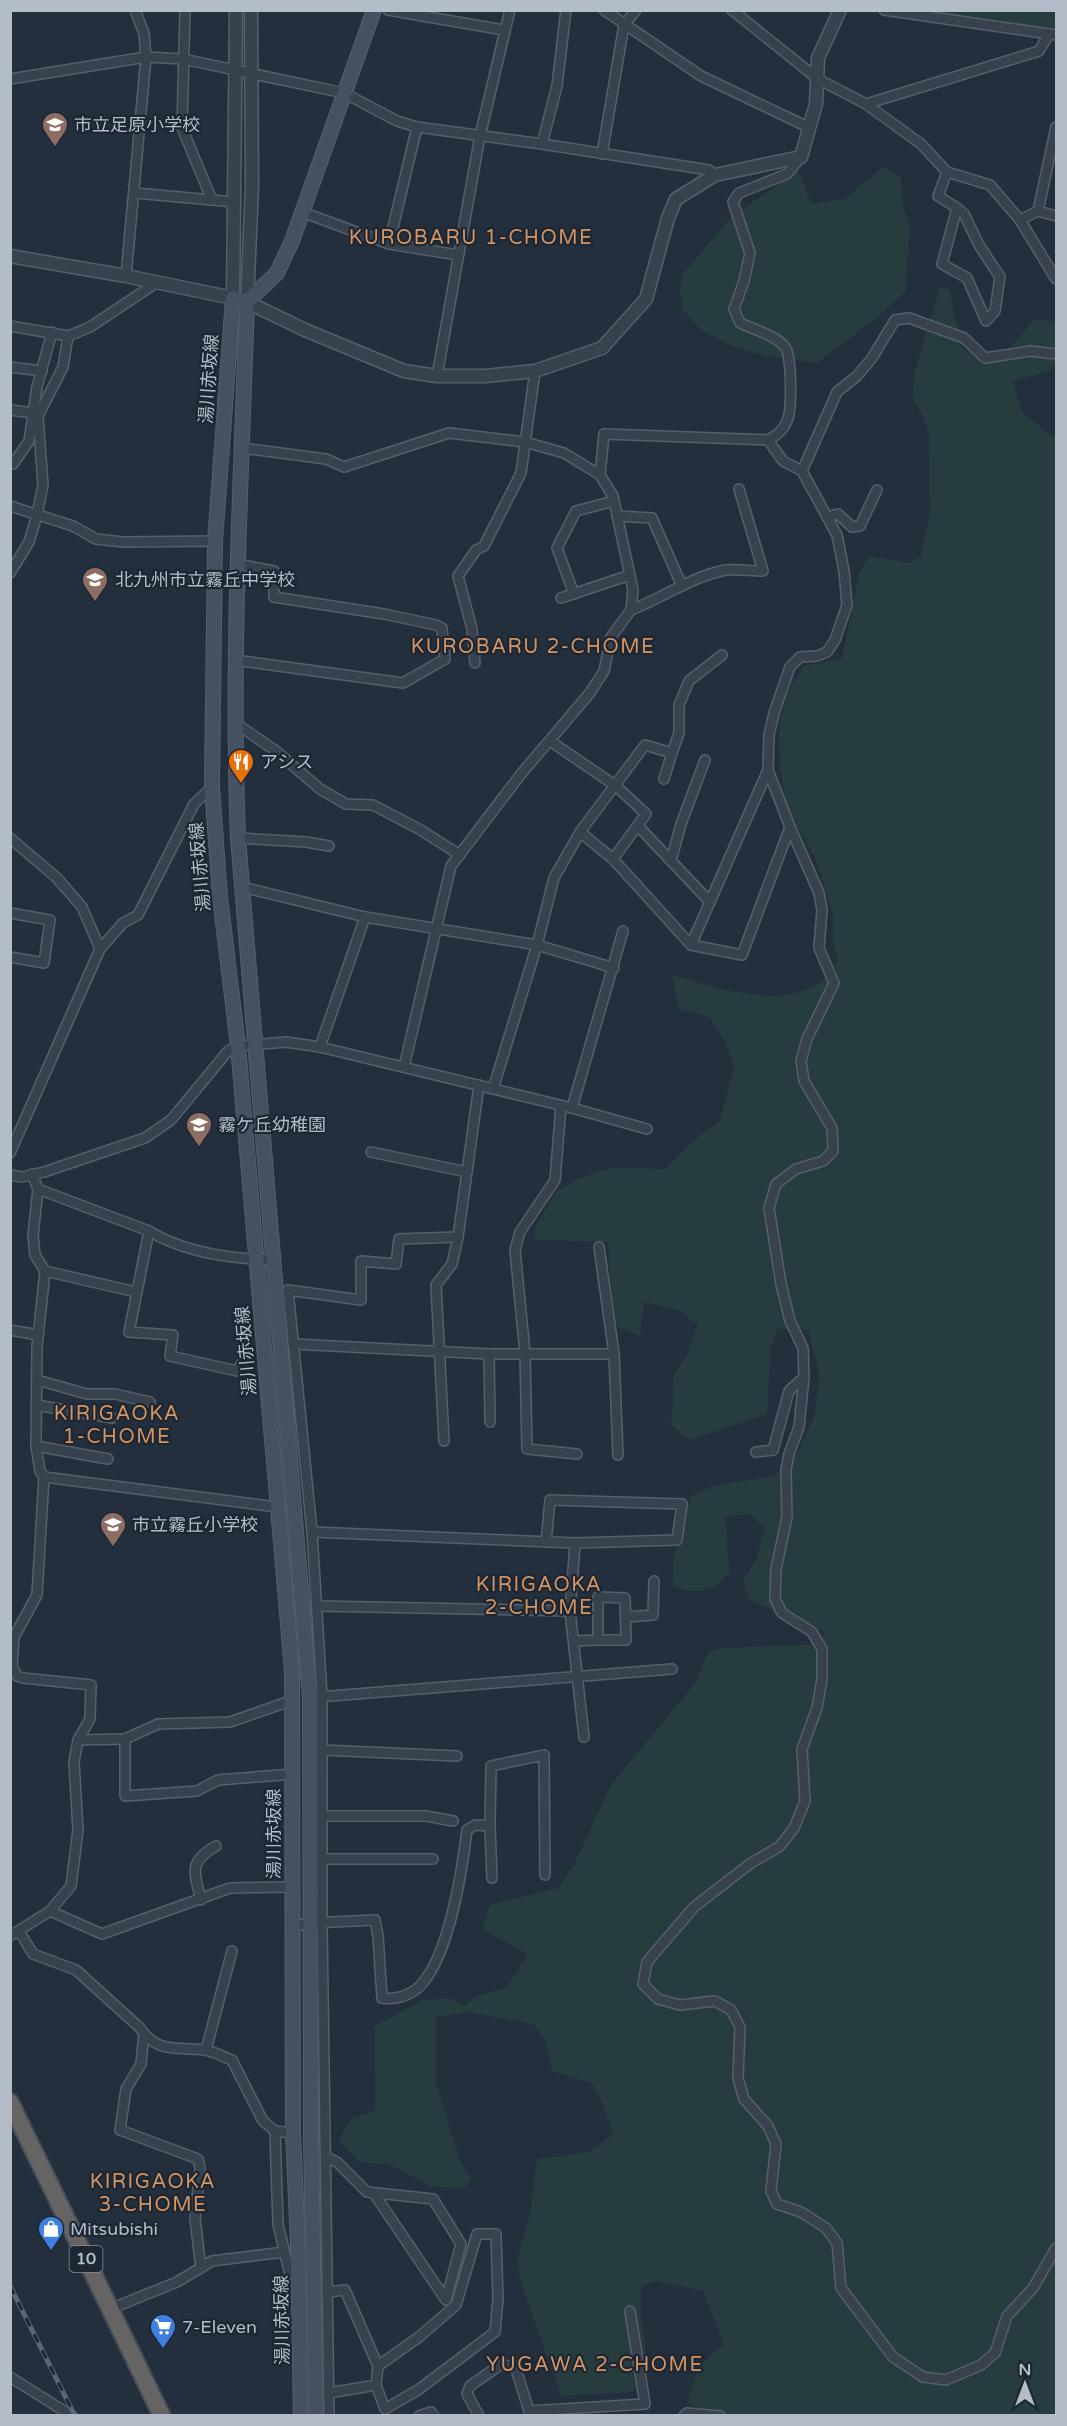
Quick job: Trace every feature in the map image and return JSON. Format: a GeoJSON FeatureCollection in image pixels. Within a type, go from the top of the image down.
{"type":"FeatureCollection","features":[{"type":"Feature","properties":{"kind":"highway","name":"10"},"geometry":{"type":"LineString","coordinates":[[10,2102],[162,2415]]}},
{"type":"Feature","properties":{"kind":"highway","name":"10"},"geometry":{"type":"LineString","coordinates":[[10,2125],[151,2415]]}},
{"type":"Feature","properties":{"kind":"main road"},"geometry":{"type":"LineString","coordinates":[[240,300],[277,273],[302,213],[374,10]]}},
{"type":"Feature","properties":{"kind":"main road","name":"湯川赤坂線"},"geometry":{"type":"LineString","coordinates":[[240,300],[242,448],[234,726],[238,838],[274,1260],[316,1697],[316,1923],[311,2138],[316,2415]]}},
{"type":"Feature","properties":{"kind":"main road","name":"湯川赤坂線"},"geometry":{"type":"LineString","coordinates":[[240,300],[215,541],[212,788],[220,897],[238,1046],[293,1700],[293,2133],[299,2279],[301,2415]]}},
{"type":"Feature","properties":{"kind":"street"},"geometry":{"type":"LineString","coordinates":[[126,276],[146,57],[144,33],[135,10]]}},
{"type":"Feature","properties":{"kind":"street"},"geometry":{"type":"LineString","coordinates":[[185,10],[182,128],[213,200]]}},
{"type":"Feature","properties":{"kind":"street"},"geometry":{"type":"LineString","coordinates":[[236,10],[235,201],[240,300]]}},
{"type":"Feature","properties":{"kind":"street"},"geometry":{"type":"LineString","coordinates":[[240,300],[252,187],[250,10]]}},
{"type":"Feature","properties":{"kind":"street"},"geometry":{"type":"LineString","coordinates":[[388,10],[504,30]]}},
{"type":"Feature","properties":{"kind":"street"},"geometry":{"type":"LineString","coordinates":[[437,376],[480,136],[510,10]]}},
{"type":"Feature","properties":{"kind":"street"},"geometry":{"type":"LineString","coordinates":[[542,144],[557,86],[566,10]]}},
{"type":"Feature","properties":{"kind":"street"},"geometry":{"type":"LineString","coordinates":[[604,10],[701,76],[810,128]]}},
{"type":"Feature","properties":{"kind":"street"},"geometry":{"type":"LineString","coordinates":[[603,154],[624,25],[636,10]]}},
{"type":"Feature","properties":{"kind":"street"},"geometry":{"type":"LineString","coordinates":[[732,10],[818,80],[866,104],[921,144],[947,172],[990,185],[1020,220],[1056,279]]}},
{"type":"Feature","properties":{"kind":"street"},"geometry":{"type":"LineString","coordinates":[[600,475],[604,434],[768,440],[777,435],[788,420],[790,369],[788,350],[778,340],[740,323],[734,309],[744,281],[750,253],[733,202],[739,193],[787,174],[801,157],[816,104],[818,58],[840,10]]}},
{"type":"Feature","properties":{"kind":"street"},"geometry":{"type":"LineString","coordinates":[[866,104],[1039,51],[1052,34],[884,10]]}},
{"type":"Feature","properties":{"kind":"street"},"geometry":{"type":"LineString","coordinates":[[10,79],[146,57],[183,58],[344,93],[397,121],[417,127],[709,170],[715,175]]}},
{"type":"Feature","properties":{"kind":"street"},"geometry":{"type":"LineString","coordinates":[[390,244],[417,127]]}},
{"type":"Feature","properties":{"kind":"street"},"geometry":{"type":"LineString","coordinates":[[1038,211],[1055,141],[1056,127]]}},
{"type":"Feature","properties":{"kind":"street"},"geometry":{"type":"LineString","coordinates":[[10,256],[126,276],[240,300],[404,371],[437,376],[485,376],[535,372],[602,348],[646,299],[668,218],[676,199],[715,175],[801,157]]}},
{"type":"Feature","properties":{"kind":"street"},"geometry":{"type":"LineString","coordinates":[[947,172],[938,196],[957,208],[964,214],[979,245],[1000,277],[995,311],[986,321],[967,278],[942,264],[957,208]]}},
{"type":"Feature","properties":{"kind":"street"},"geometry":{"type":"LineString","coordinates":[[135,194],[235,201]]}},
{"type":"Feature","properties":{"kind":"street"},"geometry":{"type":"LineString","coordinates":[[1020,220],[1038,211],[1056,216]]}},
{"type":"Feature","properties":{"kind":"street"},"geometry":{"type":"LineString","coordinates":[[302,213],[390,244],[458,255]]}},
{"type":"Feature","properties":{"kind":"street"},"geometry":{"type":"LineString","coordinates":[[10,326],[68,336],[90,327],[156,283]]}},
{"type":"Feature","properties":{"kind":"street"},"geometry":{"type":"LineString","coordinates":[[802,471],[837,392],[858,376],[895,320],[909,318],[964,338],[985,358],[1030,351],[1056,354]]}},
{"type":"Feature","properties":{"kind":"street"},"geometry":{"type":"LineString","coordinates":[[10,463],[13,464],[29,441],[52,332]]}},
{"type":"Feature","properties":{"kind":"street"},"geometry":{"type":"LineString","coordinates":[[10,573],[28,542],[37,515],[43,485],[38,416],[63,367],[68,336]]}},
{"type":"Feature","properties":{"kind":"street"},"geometry":{"type":"LineString","coordinates":[[10,367],[42,371]]}},
{"type":"Feature","properties":{"kind":"street"},"geometry":{"type":"LineString","coordinates":[[475,663],[472,629],[458,576],[476,549],[484,546],[521,473],[535,372]]}},
{"type":"Feature","properties":{"kind":"street"},"geometry":{"type":"LineString","coordinates":[[10,410],[34,413]]}},
{"type":"Feature","properties":{"kind":"street"},"geometry":{"type":"LineString","coordinates":[[242,448],[326,459],[344,466],[449,433],[525,442],[564,453],[600,475],[614,501],[633,590],[631,610]]}},
{"type":"Feature","properties":{"kind":"street"},"geometry":{"type":"LineString","coordinates":[[691,945],[768,770],[769,735],[790,667],[800,657],[817,656],[827,651],[835,640],[848,604],[837,536],[802,471],[783,461],[768,440]]}},
{"type":"Feature","properties":{"kind":"street"},"geometry":{"type":"LineString","coordinates":[[404,1067],[451,866],[521,774],[589,694],[604,671],[611,636],[631,610],[682,586],[727,570],[763,571],[739,489]]}},
{"type":"Feature","properties":{"kind":"street"},"geometry":{"type":"LineString","coordinates":[[827,517],[838,514],[852,527],[860,526],[877,490]]}},
{"type":"Feature","properties":{"kind":"street"},"geometry":{"type":"LineString","coordinates":[[574,594],[557,548],[576,511],[614,501]]}},
{"type":"Feature","properties":{"kind":"street"},"geometry":{"type":"LineString","coordinates":[[10,506],[73,526],[96,539],[123,542],[215,541]]}},
{"type":"Feature","properties":{"kind":"street"},"geometry":{"type":"LineString","coordinates":[[617,516],[652,518],[682,586]]}},
{"type":"Feature","properties":{"kind":"street"},"geometry":{"type":"LineString","coordinates":[[235,660],[403,682],[445,659],[442,628],[436,625],[384,614],[274,597],[274,571],[238,564]]}},
{"type":"Feature","properties":{"kind":"street"},"geometry":{"type":"LineString","coordinates":[[561,598],[630,575]]}},
{"type":"Feature","properties":{"kind":"street"},"geometry":{"type":"LineString","coordinates":[[664,779],[679,733],[679,705],[689,681],[722,655]]}},
{"type":"Feature","properties":{"kind":"street"},"geometry":{"type":"LineString","coordinates":[[234,726],[241,727],[270,746],[320,789],[346,804],[373,805],[419,829],[460,855]]}},
{"type":"Feature","properties":{"kind":"street"},"geometry":{"type":"LineString","coordinates":[[550,741],[616,786],[646,814],[613,859]]}},
{"type":"Feature","properties":{"kind":"street"},"geometry":{"type":"LineString","coordinates":[[493,1089],[537,945],[554,878],[580,832],[645,745],[672,753]]}},
{"type":"Feature","properties":{"kind":"street"},"geometry":{"type":"LineString","coordinates":[[670,861],[705,760]]}},
{"type":"Feature","properties":{"kind":"street"},"geometry":{"type":"LineString","coordinates":[[768,770],[819,893],[822,910],[819,948],[834,983],[807,1039],[801,1061],[804,1081],[832,1128],[833,1151],[823,1161],[796,1169],[776,1184],[769,1208],[780,1284],[790,1321],[803,1347],[804,1377],[799,1427],[786,1469],[787,1517],[776,1569],[775,1599],[782,1613],[813,1632],[822,1649],[822,1678],[817,1708],[802,1749],[805,1801],[794,1828],[779,1847],[751,1863],[694,1907],[647,1962],[643,1984],[658,1999],[680,2005],[715,2001],[731,2010],[740,2027],[738,2078],[744,2098],[768,2126],[776,2144],[771,2191],[777,2204],[801,2212],[826,2228],[837,2243],[841,2288],[893,2357],[923,2377],[946,2380],[981,2365],[995,2353],[1007,2316],[1033,2288],[1056,2248]]}},
{"type":"Feature","properties":{"kind":"street"},"geometry":{"type":"LineString","coordinates":[[10,1153],[100,949],[123,924],[138,915],[194,804],[212,788]]}},
{"type":"Feature","properties":{"kind":"street"},"geometry":{"type":"LineString","coordinates":[[638,826],[710,902]]}},
{"type":"Feature","properties":{"kind":"street"},"geometry":{"type":"LineString","coordinates":[[580,832],[613,859],[691,945],[742,955],[790,827]]}},
{"type":"Feature","properties":{"kind":"street"},"geometry":{"type":"LineString","coordinates":[[10,838],[57,878],[82,907],[100,949]]}},
{"type":"Feature","properties":{"kind":"street"},"geometry":{"type":"LineString","coordinates":[[238,838],[306,842],[329,846]]}},
{"type":"Feature","properties":{"kind":"street"},"geometry":{"type":"LineString","coordinates":[[242,887],[365,917],[537,945],[614,968]]}},
{"type":"Feature","properties":{"kind":"street"},"geometry":{"type":"LineString","coordinates":[[10,913],[50,920],[44,963],[10,957]]}},
{"type":"Feature","properties":{"kind":"street"},"geometry":{"type":"LineString","coordinates":[[320,1047],[365,917]]}},
{"type":"Feature","properties":{"kind":"street"},"geometry":{"type":"LineString","coordinates":[[572,1108],[623,931]]}},
{"type":"Feature","properties":{"kind":"street"},"geometry":{"type":"LineString","coordinates":[[10,1175],[22,1177],[112,1151],[159,1130],[171,1120],[228,1051],[238,1046],[286,1042],[320,1047],[479,1085],[572,1108],[647,1130]]}},
{"type":"Feature","properties":{"kind":"street"},"geometry":{"type":"LineString","coordinates":[[444,1441],[436,1285],[452,1264],[458,1237],[479,1085]]}},
{"type":"Feature","properties":{"kind":"street"},"geometry":{"type":"LineString","coordinates":[[561,1106],[555,1180],[520,1232],[515,1250],[525,1353],[527,1449],[577,1454]]}},
{"type":"Feature","properties":{"kind":"street"},"geometry":{"type":"LineString","coordinates":[[370,1152],[467,1172]]}},
{"type":"Feature","properties":{"kind":"street"},"geometry":{"type":"LineString","coordinates":[[32,1174],[38,1189],[33,1235],[35,1255],[45,1271],[36,1380],[36,1446],[40,1471],[44,1477],[37,1595],[14,1637],[12,1666],[17,1676],[23,1678],[91,1684],[90,1719],[78,1740],[74,1761],[78,1830],[71,1886],[50,1911],[15,1934],[33,1954],[76,1970],[123,2011],[144,2033],[166,2049],[206,2050],[232,2060],[263,2121],[275,2131],[293,2133]]}},
{"type":"Feature","properties":{"kind":"street"},"geometry":{"type":"LineString","coordinates":[[38,1189],[149,1231],[165,1241],[221,1256],[274,1260]]}},
{"type":"Feature","properties":{"kind":"street"},"geometry":{"type":"LineString","coordinates":[[149,1231],[129,1332],[173,1335],[170,1356],[237,1371],[245,1359]]}},
{"type":"Feature","properties":{"kind":"street"},"geometry":{"type":"LineString","coordinates":[[329,2415],[326,2157],[316,1923],[322,1860],[322,1750],[316,1697],[317,1606],[288,1290],[361,1300],[361,1261],[396,1264],[399,1239],[458,1237]]}},
{"type":"Feature","properties":{"kind":"street"},"geometry":{"type":"LineString","coordinates":[[599,1247],[614,1354],[618,1455]]}},
{"type":"Feature","properties":{"kind":"street"},"geometry":{"type":"LineString","coordinates":[[45,1271],[136,1292]]}},
{"type":"Feature","properties":{"kind":"street"},"geometry":{"type":"LineString","coordinates":[[10,1330],[38,1335]]}},
{"type":"Feature","properties":{"kind":"street"},"geometry":{"type":"LineString","coordinates":[[293,1344],[489,1354],[614,1354]]}},
{"type":"Feature","properties":{"kind":"street"},"geometry":{"type":"LineString","coordinates":[[489,1354],[490,1422]]}},
{"type":"Feature","properties":{"kind":"street"},"geometry":{"type":"LineString","coordinates":[[756,1452],[773,1450],[789,1391],[804,1377]]}},
{"type":"Feature","properties":{"kind":"street"},"geometry":{"type":"LineString","coordinates":[[36,1380],[87,1394],[115,1394],[150,1402]]}},
{"type":"Feature","properties":{"kind":"street"},"geometry":{"type":"LineString","coordinates":[[36,1405],[112,1418]]}},
{"type":"Feature","properties":{"kind":"street"},"geometry":{"type":"LineString","coordinates":[[36,1446],[108,1459]]}},
{"type":"Feature","properties":{"kind":"street"},"geometry":{"type":"LineString","coordinates":[[44,1477],[277,1507]]}},
{"type":"Feature","properties":{"kind":"street"},"geometry":{"type":"LineString","coordinates":[[312,1533],[546,1542],[575,1543],[677,1540],[682,1504],[550,1500],[546,1542]]}},
{"type":"Feature","properties":{"kind":"street"},"geometry":{"type":"LineString","coordinates":[[575,1543],[570,1611],[584,1737]]}},
{"type":"Feature","properties":{"kind":"street"},"geometry":{"type":"LineString","coordinates":[[626,1617],[653,1615],[654,1581]]}},
{"type":"Feature","properties":{"kind":"street"},"geometry":{"type":"LineString","coordinates":[[575,1641],[626,1640],[625,1598],[598,1597],[598,1640]]}},
{"type":"Feature","properties":{"kind":"street"},"geometry":{"type":"LineString","coordinates":[[317,1606],[570,1611]]}},
{"type":"Feature","properties":{"kind":"street"},"geometry":{"type":"LineString","coordinates":[[316,1697],[672,1669]]}},
{"type":"Feature","properties":{"kind":"street"},"geometry":{"type":"LineString","coordinates":[[78,1740],[125,1739],[158,1724],[230,1722],[293,1700]]}},
{"type":"Feature","properties":{"kind":"street"},"geometry":{"type":"LineString","coordinates":[[125,1739],[125,1796],[197,1791],[218,1780],[292,1774]]}},
{"type":"Feature","properties":{"kind":"street"},"geometry":{"type":"LineString","coordinates":[[322,1750],[457,1756]]}},
{"type":"Feature","properties":{"kind":"street"},"geometry":{"type":"LineString","coordinates":[[492,1878],[491,1766],[544,1755],[545,1875]]}},
{"type":"Feature","properties":{"kind":"street"},"geometry":{"type":"LineString","coordinates":[[322,1816],[426,1816],[453,1821]]}},
{"type":"Feature","properties":{"kind":"street"},"geometry":{"type":"LineString","coordinates":[[294,1926],[375,1920],[382,1998],[395,2000],[420,1987],[436,1962],[452,1912],[467,1830],[475,1825],[490,1826]]}},
{"type":"Feature","properties":{"kind":"street"},"geometry":{"type":"LineString","coordinates":[[201,1900],[194,1870],[200,1855],[216,1846]]}},
{"type":"Feature","properties":{"kind":"street"},"geometry":{"type":"LineString","coordinates":[[322,1860],[433,1859]]}},
{"type":"Feature","properties":{"kind":"street"},"geometry":{"type":"LineString","coordinates":[[50,1911],[102,1934],[230,1888],[292,1887]]}},
{"type":"Feature","properties":{"kind":"street"},"geometry":{"type":"LineString","coordinates":[[206,2050],[232,1951]]}},
{"type":"Feature","properties":{"kind":"street"},"geometry":{"type":"LineString","coordinates":[[144,2033],[141,2064],[126,2089],[120,2130],[198,2159],[201,2168],[195,2219],[201,2268]]}},
{"type":"Feature","properties":{"kind":"street"},"geometry":{"type":"LineString","coordinates":[[275,2131],[278,2224],[289,2271],[299,2279]]}},
{"type":"Feature","properties":{"kind":"street"},"geometry":{"type":"LineString","coordinates":[[326,2157],[337,2162],[367,2192],[375,2195],[433,2199],[461,2244],[446,2300],[375,2195]]}},
{"type":"Feature","properties":{"kind":"street"},"geometry":{"type":"LineString","coordinates":[[327,2292],[345,2290],[378,2366],[376,2385],[385,2409],[418,2390],[495,2332],[498,2299],[496,2234],[477,2234],[456,2305],[419,2337],[378,2366]]}},
{"type":"Feature","properties":{"kind":"street"},"geometry":{"type":"LineString","coordinates":[[110,2308],[177,2282],[212,2261],[284,2252]]}},
{"type":"Feature","properties":{"kind":"street"},"geometry":{"type":"LineString","coordinates":[[478,2415],[468,2394],[470,2386],[500,2365],[515,2366],[529,2411],[645,2404],[630,2311]]}},
{"type":"Feature","properties":{"kind":"street"},"geometry":{"type":"LineString","coordinates":[[10,2377],[72,2415]]}},
{"type":"Feature","properties":{"kind":"street"},"geometry":{"type":"LineString","coordinates":[[329,2393],[376,2385]]}},
{"type":"Feature","properties":{"kind":"street"},"geometry":{"type":"LineString","coordinates":[[419,2415],[426,2412],[434,2415]]}},
{"type":"Feature","properties":{"kind":"street"},"geometry":{"type":"LineString","coordinates":[[684,2415],[720,2415]]}},
{"type":"Feature","properties":{"kind":"green space"},"geometry":{"type":"Polygon","coordinates":[[[884,11],[1056,11],[1056,35],[884,11]]]}},
{"type":"Feature","properties":{"kind":"green space"},"geometry":{"type":"Polygon","coordinates":[[[884,166],[901,178],[902,203],[910,225],[906,291],[879,316],[817,363],[766,356],[734,347],[702,331],[683,310],[680,291],[683,274],[731,217],[798,171],[812,204],[845,199],[884,166]]]}},
{"type":"Feature","properties":{"kind":"green space"},"geometry":{"type":"Polygon","coordinates":[[[940,288],[949,289],[963,350],[995,361],[1020,337],[1033,320],[1055,321],[1056,324],[1056,360],[1050,371],[1013,381],[1022,412],[1056,439],[1056,2415],[715,2415],[687,2403],[699,2365],[724,2344],[703,2291],[658,2281],[643,2285],[640,2308],[646,2366],[642,2378],[632,2392],[561,2396],[520,2280],[517,2261],[530,2212],[537,2159],[589,2152],[613,2134],[604,2106],[592,2083],[552,2071],[545,2039],[533,2024],[467,2012],[436,2017],[436,2082],[460,2161],[471,2178],[464,2189],[430,2186],[389,2164],[360,2163],[339,2140],[350,2119],[375,2110],[374,2026],[423,2000],[451,1998],[464,2006],[475,1997],[507,1987],[528,1955],[482,1929],[490,1905],[559,1888],[576,1860],[611,1785],[696,1682],[708,1652],[721,1648],[819,1644],[825,1632],[749,1600],[743,1581],[756,1560],[765,1528],[750,1514],[725,1517],[730,1573],[723,1580],[710,1588],[697,1591],[673,1586],[674,1556],[690,1497],[713,1486],[775,1476],[797,1454],[814,1416],[820,1377],[808,1329],[778,1329],[771,1346],[767,1414],[689,1440],[671,1425],[674,1375],[688,1353],[697,1324],[678,1310],[644,1302],[640,1336],[613,1324],[608,1242],[535,1240],[533,1231],[557,1190],[580,1178],[610,1168],[665,1169],[687,1146],[720,1120],[734,1067],[725,1042],[710,1017],[679,1010],[672,975],[744,993],[782,995],[800,992],[815,985],[838,961],[833,941],[833,914],[815,857],[786,808],[780,765],[779,720],[791,686],[804,666],[842,658],[859,574],[869,556],[911,563],[921,556],[930,513],[929,434],[924,418],[913,398],[914,374],[940,288]]]}},
{"type":"Feature","properties":{"kind":"railway"},"geometry":{"type":"LineString","coordinates":[[10,2286],[75,2416]]}},
{"type":"Feature","properties":{"kind":"place","name":"市立足原小学校"},"geometry":{"type":"Point","coordinates":[55,148]}},
{"type":"Feature","properties":{"kind":"place","name":"北九州市立霧丘中学校"},"geometry":{"type":"Point","coordinates":[95,603]}},
{"type":"Feature","properties":{"kind":"place","name":"アシス"},"geometry":{"type":"Point","coordinates":[241,785]}},
{"type":"Feature","properties":{"kind":"place","name":"霧ケ丘幼稚園"},"geometry":{"type":"Point","coordinates":[199,1148]}},
{"type":"Feature","properties":{"kind":"place","name":"市立霧丘小学校"},"geometry":{"type":"Point","coordinates":[113,1548]}},
{"type":"Feature","properties":{"kind":"place","name":"Mitsubishi"},"geometry":{"type":"Point","coordinates":[51,2252]}},
{"type":"Feature","properties":{"kind":"place","name":"7-Eleven"},"geometry":{"type":"Point","coordinates":[163,2350]}},
{"type":"Feature","properties":{"kind":"district","name":"KUROBARU 1-CHOME"},"geometry":{"type":"Point","coordinates":[471,238]}},
{"type":"Feature","properties":{"kind":"district","name":"KUROBARU 2-CHOME"},"geometry":{"type":"Point","coordinates":[533,647]}},
{"type":"Feature","properties":{"kind":"district","name":"KIRIGAOKA 1-CHOME"},"geometry":{"type":"Point","coordinates":[117,1426]}},
{"type":"Feature","properties":{"kind":"district","name":"KIRIGAOKA 2-CHOME"},"geometry":{"type":"Point","coordinates":[539,1596]}},
{"type":"Feature","properties":{"kind":"district","name":"KIRIGAOKA 3-CHOME"},"geometry":{"type":"Point","coordinates":[153,2194]}},
{"type":"Feature","properties":{"kind":"district","name":"YUGAWA 2-CHOME"},"geometry":{"type":"Point","coordinates":[595,2365]}}]}
